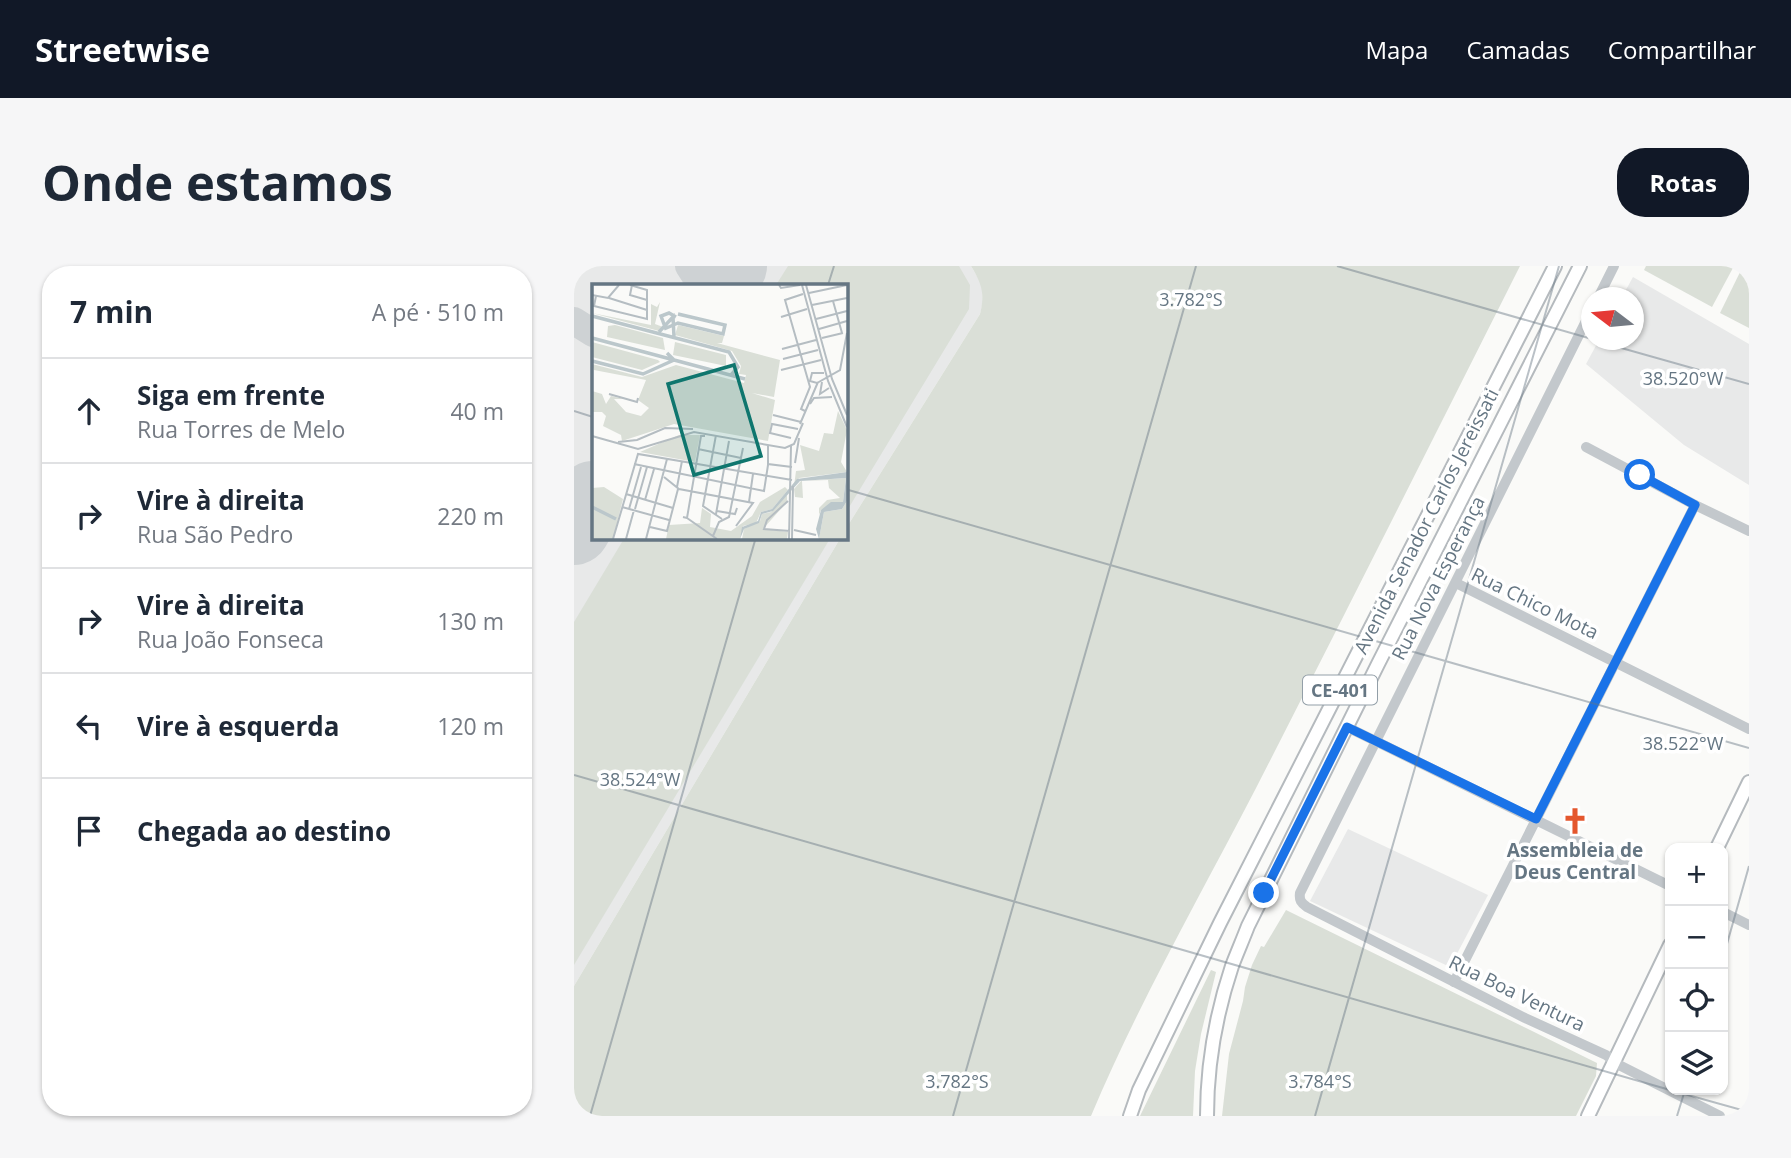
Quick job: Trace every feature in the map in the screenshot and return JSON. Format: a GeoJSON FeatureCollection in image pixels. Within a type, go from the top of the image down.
{"type":"FeatureCollection","features":[{"type":"Feature","properties":{"kind":"main road","name":"Avenida Senador Carlos Jereissati"},"geometry":{"type":"LineString","coordinates":[[1130,1116],[1139,1090],[1220,923],[1556,266]]}},
{"type":"Feature","properties":{"kind":"main road","name":"Avenida Senador Carlos Jereissati"},"geometry":{"type":"LineString","coordinates":[[1207,1116],[1216,1023],[1233,965],[1264,893],[1580,266]]}},
{"type":"Feature","properties":{"kind":"main road"},"geometry":{"type":"LineString","coordinates":[[1719,843],[1749,782]]}},
{"type":"Feature","properties":{"kind":"main road"},"geometry":{"type":"LineString","coordinates":[[1588,1116],[1665,955]]}},
{"type":"Feature","properties":{"kind":"street"},"geometry":{"type":"LineString","coordinates":[[1604,287],[1614,266]]}},
{"type":"Feature","properties":{"kind":"street","name":"Rua Nova Esperança"},"geometry":{"type":"LineString","coordinates":[[1300,901],[1300,893],[1581,329]]}},
{"type":"Feature","properties":{"kind":"street"},"geometry":{"type":"LineString","coordinates":[[1586,447],[1695,505],[1749,530]]}},
{"type":"Feature","properties":{"kind":"street"},"geometry":{"type":"LineString","coordinates":[[1454,982],[1695,505]]}},
{"type":"Feature","properties":{"kind":"street","name":"Rua Chico Mota"},"geometry":{"type":"LineString","coordinates":[[1455,583],[1749,729]]}},
{"type":"Feature","properties":{"kind":"street"},"geometry":{"type":"LineString","coordinates":[[1347,727],[1665,884]]}},
{"type":"Feature","properties":{"kind":"street","name":"Rua Boa Ventura"},"geometry":{"type":"LineString","coordinates":[[1300,901],[1525,1018],[1606,1055],[1620,1066],[1720,1116]]}},
{"type":"Feature","properties":{"kind":"street"},"geometry":{"type":"LineString","coordinates":[[1728,914],[1749,925]]}},
{"type":"Feature","properties":{"kind":"shaded area"},"geometry":{"type":"Polygon","coordinates":[[[574,266],[971,266],[982,285],[983,302],[980,314],[847,527],[847,284],[592,284],[592,539],[840,539],[574,986],[574,266]]]}},
{"type":"Feature","properties":{"kind":"shaded area"},"geometry":{"type":"Polygon","coordinates":[[[788,266],[959,266],[970,285],[969,309],[847,511],[847,284],[777,284],[788,266]]]}},
{"type":"Feature","properties":{"kind":"shaded area"},"geometry":{"type":"Polygon","coordinates":[[[971,266],[1520,266],[1255,790],[1149,992],[1091,1116],[574,1116],[574,986],[840,539],[847,539],[847,527],[980,314],[982,289],[971,266]]]}},
{"type":"Feature","properties":{"kind":"shaded area"},"geometry":{"type":"Polygon","coordinates":[[[1646,266],[1734,266],[1712,307],[1644,270],[1646,266]]]}},
{"type":"Feature","properties":{"kind":"shaded area"},"geometry":{"type":"Polygon","coordinates":[[[1743,266],[1749,266],[1749,328],[1720,313],[1743,266]]]}},
{"type":"Feature","properties":{"kind":"shaded area"},"geometry":{"type":"Polygon","coordinates":[[[1633,277],[1749,344],[1749,485],[1684,445],[1586,364],[1594,350],[1644,350],[1644,287],[1628,287],[1633,277]]]}},
{"type":"Feature","properties":{"kind":"shaded area"},"geometry":{"type":"Polygon","coordinates":[[[624,539],[830,539],[574,965],[574,622],[624,539]]]}},
{"type":"Feature","properties":{"kind":"shaded area"},"geometry":{"type":"Polygon","coordinates":[[[1348,829],[1488,895],[1450,967],[1310,901],[1348,829]]]}},
{"type":"Feature","properties":{"kind":"shaded area"},"geometry":{"type":"Polygon","coordinates":[[[1286,910],[1597,1063],[1596,1076],[1576,1116],[1222,1116],[1229,1054],[1245,987],[1261,946],[1264,947],[1286,910]]]}},
{"type":"Feature","properties":{"kind":"shaded area"},"geometry":{"type":"Polygon","coordinates":[[[1211,970],[1216,972],[1195,1071],[1193,1116],[1140,1116],[1211,970]]]}},
{"type":"Feature","properties":{"kind":"taxiway"},"geometry":{"type":"LineString","coordinates":[[689,266],[699,284]]}},
{"type":"Feature","properties":{"kind":"taxiway"},"geometry":{"type":"LineString","coordinates":[[574,321],[592,332]]}},
{"type":"Feature","properties":{"kind":"runway"},"geometry":{"type":"LineString","coordinates":[[721,284],[731,266]]}},
{"type":"Feature","properties":{"kind":"runway"},"geometry":{"type":"LineString","coordinates":[[574,529],[592,499]]}},
{"type":"Feature","properties":{"kind":"place","name":"Assembleia de Deus Central"},"geometry":{"type":"Point","coordinates":[1575,821]}},
{"type":"Feature","properties":{"kind":"route"},"geometry":{"type":"LineString","coordinates":[[1264,893],[1347,727],[1536,819],[1695,505],[1640,475]]}}]}
